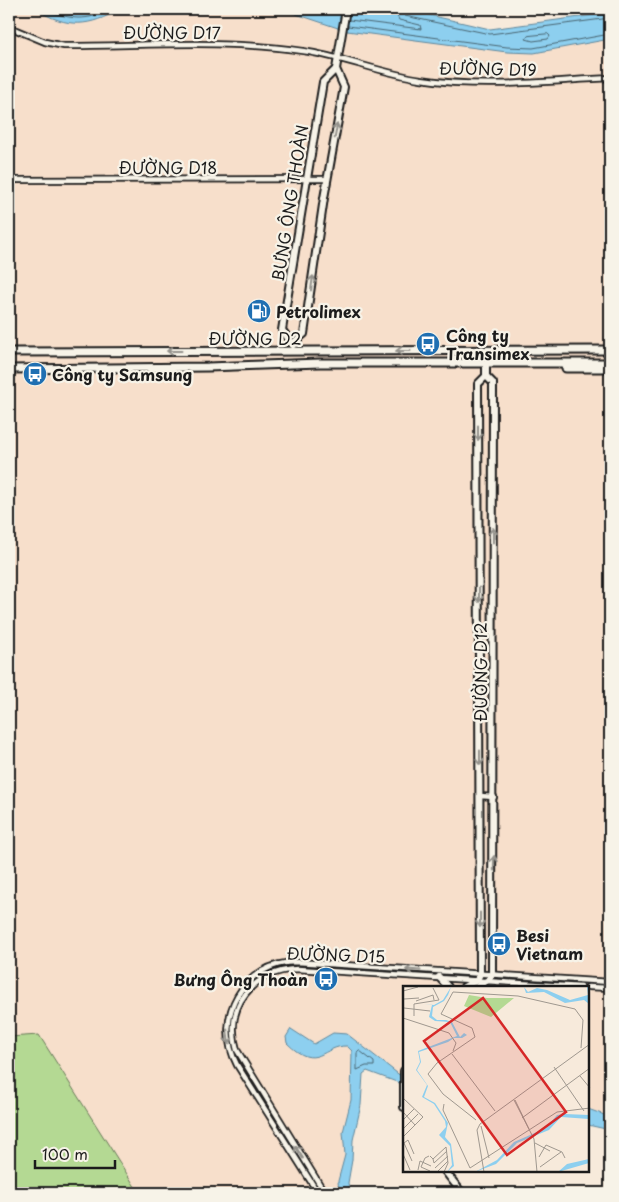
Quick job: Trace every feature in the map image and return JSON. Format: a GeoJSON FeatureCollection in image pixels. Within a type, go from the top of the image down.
{"type":"FeatureCollection","features":[{"type":"Feature","properties":{"kind":"main road","name":"ĐƯỜNG D2"},"geometry":{"type":"LineString","coordinates":[[501,351],[510,347],[610,346]]}},
{"type":"Feature","properties":{"kind":"main road","name":"ĐƯỜNG D2"},"geometry":{"type":"LineString","coordinates":[[518,347],[526,350]]}},
{"type":"Feature","properties":{"kind":"main road"},"geometry":{"type":"LineString","coordinates":[[486,349],[486,364]]}},
{"type":"Feature","properties":{"kind":"main road","name":"ĐƯỜNG D2"},"geometry":{"type":"LineString","coordinates":[[9,352],[610,350]]}},
{"type":"Feature","properties":{"kind":"main road"},"geometry":{"type":"LineString","coordinates":[[292,364],[293,351]]}},
{"type":"Feature","properties":{"kind":"main road","name":"ĐƯỜNG D2"},"geometry":{"type":"LineString","coordinates":[[9,370],[221,366],[228,369],[247,369],[252,365],[320,363],[501,365],[610,363]]}},
{"type":"Feature","properties":{"kind":"main road","name":"ĐƯỜNG D2"},"geometry":{"type":"LineString","coordinates":[[501,365],[514,368],[610,368]]}},
{"type":"Feature","properties":{"kind":"street"},"geometry":{"type":"LineString","coordinates":[[293,343],[304,334],[344,87],[336,69],[346,9]]}},
{"type":"Feature","properties":{"kind":"street","name":"ĐƯỜNG D17"},"geometry":{"type":"LineString","coordinates":[[9,27],[38,39],[64,46],[220,44],[304,51],[337,59]]}},
{"type":"Feature","properties":{"kind":"street","name":"ĐƯỜNG D19"},"geometry":{"type":"LineString","coordinates":[[337,59],[421,79],[466,83],[495,84],[610,78]]}},
{"type":"Feature","properties":{"kind":"street","name":"BƯNG ÔNG THOÀN"},"geometry":{"type":"LineString","coordinates":[[293,351],[293,343],[282,330],[323,82],[336,69]]}},
{"type":"Feature","properties":{"kind":"street","name":"ĐƯỜNG D18"},"geometry":{"type":"LineString","coordinates":[[9,180],[328,179]]}},
{"type":"Feature","properties":{"kind":"street","name":"ĐƯỜNG D12"},"geometry":{"type":"LineString","coordinates":[[478,980],[480,796],[478,384],[486,376],[486,364]]}},
{"type":"Feature","properties":{"kind":"street","name":"ĐƯỜNG D12"},"geometry":{"type":"LineString","coordinates":[[486,376],[493,383],[494,797],[490,978]]}},
{"type":"Feature","properties":{"kind":"street"},"geometry":{"type":"LineString","coordinates":[[480,796],[494,797]]}},
{"type":"Feature","properties":{"kind":"street","name":"ĐƯỜNG D15"},"geometry":{"type":"LineString","coordinates":[[318,1193],[233,1058],[227,1036],[229,1014],[234,1001],[246,983],[256,974],[277,965],[297,962],[478,980]]}},
{"type":"Feature","properties":{"kind":"street","name":"ĐƯỜNG D15"},"geometry":{"type":"LineString","coordinates":[[325,1193],[241,1058],[235,1043],[233,1027],[236,1012],[246,993],[255,983],[273,972],[298,969],[478,980],[490,978],[610,982]]}},
{"type":"Feature","properties":{"kind":"street"},"geometry":{"type":"LineString","coordinates":[[439,977],[447,986]]}},
{"type":"Feature","properties":{"kind":"street"},"geometry":{"type":"LineString","coordinates":[[466,986],[478,980],[490,978]]}},
{"type":"Feature","properties":{"kind":"street","name":"ĐƯỜNG D15"},"geometry":{"type":"LineString","coordinates":[[490,978],[571,986]]}},
{"type":"Feature","properties":{"kind":"street"},"geometry":{"type":"LineString","coordinates":[[589,988],[610,988]]}},
{"type":"Feature","properties":{"kind":"street"},"geometry":{"type":"LineString","coordinates":[[271,1119],[277,1115]]}},
{"type":"Feature","properties":{"kind":"street"},"geometry":{"type":"LineString","coordinates":[[446,1172],[462,1193]]}},
{"type":"Feature","properties":{"kind":"shaded area"},"geometry":{"type":"Polygon","coordinates":[[[9,9],[35,9],[44,14],[99,21],[121,9],[281,9],[347,31],[534,53],[610,39],[610,1117],[589,1109],[589,986],[403,986],[403,1078],[355,1040],[333,1033],[314,1044],[286,1040],[292,1048],[323,1055],[339,1046],[347,1046],[352,1051],[351,1100],[343,1132],[345,1155],[341,1170],[339,1193],[9,1193],[9,9]]]}},
{"type":"Feature","properties":{"kind":"green space"},"geometry":{"type":"Polygon","coordinates":[[[39,1035],[139,1193],[9,1193],[9,1037],[39,1035]]]}},
{"type":"Feature","properties":{"kind":"water"},"geometry":{"type":"Polygon","coordinates":[[[35,9],[121,9],[88,22],[68,23],[35,9]]]}},
{"type":"Feature","properties":{"kind":"water"},"geometry":{"type":"Polygon","coordinates":[[[281,9],[388,9],[416,12],[490,29],[610,13],[610,39],[534,53],[507,52],[347,31],[281,9]]]}},
{"type":"Feature","properties":{"kind":"water"},"geometry":{"type":"Polygon","coordinates":[[[291,1029],[314,1044],[333,1033],[347,1034],[402,1077],[402,1084],[367,1071],[363,1074],[361,1105],[353,1140],[348,1183],[350,1193],[339,1193],[338,1181],[345,1155],[343,1132],[351,1100],[352,1051],[347,1046],[332,1049],[313,1057],[306,1056],[297,1052],[287,1043],[286,1037],[291,1029]]]}},
{"type":"Feature","properties":{"kind":"water"},"geometry":{"type":"Polygon","coordinates":[[[589,1109],[610,1117],[610,1130],[589,1125],[589,1109]]]}},
{"type":"Feature","properties":{"kind":"place","name":"Petrolimex"},"geometry":{"type":"Point","coordinates":[259,311]}},
{"type":"Feature","properties":{"kind":"place","name":"Công ty Transimex"},"geometry":{"type":"Point","coordinates":[428,344]}},
{"type":"Feature","properties":{"kind":"place","name":"Công ty Samsung"},"geometry":{"type":"Point","coordinates":[35,374]}},
{"type":"Feature","properties":{"kind":"place","name":"Besi Vietnam"},"geometry":{"type":"Point","coordinates":[499,944]}},
{"type":"Feature","properties":{"kind":"place","name":"Bưng Ông Thoàn"},"geometry":{"type":"Point","coordinates":[326,979]}}]}
